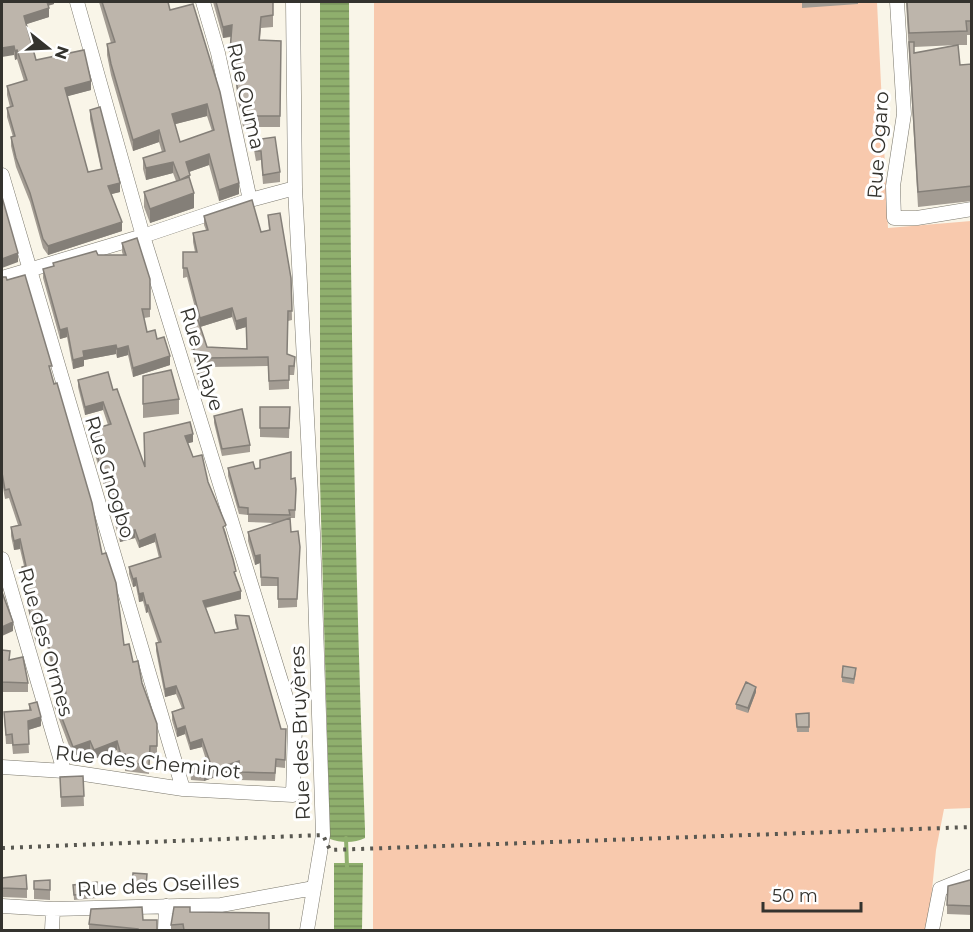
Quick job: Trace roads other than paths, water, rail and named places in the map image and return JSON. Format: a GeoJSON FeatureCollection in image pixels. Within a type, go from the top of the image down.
{"type":"FeatureCollection","features":[{"type":"Feature","properties":{"kind":"street","name":"Rue Ahaye"},"geometry":{"type":"LineString","coordinates":[[77,2],[143,236],[295,726]]}},
{"type":"Feature","properties":{"kind":"street","name":"Rue Ouma"},"geometry":{"type":"LineString","coordinates":[[203,2],[218,53],[250,200]]}},
{"type":"Feature","properties":{"kind":"street","name":"Rue des Bruyères"},"geometry":{"type":"LineString","coordinates":[[293,2],[295,188],[314,533],[323,835],[307,930]]}},
{"type":"Feature","properties":{"kind":"street","name":"Rue Ogaro"},"geometry":{"type":"LineString","coordinates":[[897,2],[903,114],[892,186],[894,218],[916,218],[972,208]]}},
{"type":"Feature","properties":{"kind":"street","name":"Rue Gnogbo"},"geometry":{"type":"LineString","coordinates":[[2,175],[183,789]]}},
{"type":"Feature","properties":{"kind":"street"},"geometry":{"type":"LineString","coordinates":[[2,278],[295,188]]}},
{"type":"Feature","properties":{"kind":"street","name":"Rue des Ormes"},"geometry":{"type":"LineString","coordinates":[[2,559],[64,771]]}},
{"type":"Feature","properties":{"kind":"street","name":"Rue des Cheminot"},"geometry":{"type":"LineString","coordinates":[[2,767],[64,771],[183,789],[293,795],[295,726]]}},
{"type":"Feature","properties":{"kind":"street"},"geometry":{"type":"LineString","coordinates":[[932,930],[940,889],[972,876]]}},
{"type":"Feature","properties":{"kind":"street","name":"Rue des Oseilles"},"geometry":{"type":"LineString","coordinates":[[2,906],[53,909],[221,905],[314,888]]}},
{"type":"Feature","properties":{"kind":"street"},"geometry":{"type":"LineString","coordinates":[[165,930],[166,906]]}},
{"type":"Feature","properties":{"kind":"street"},"geometry":{"type":"LineString","coordinates":[[52,930],[53,909]]}},
{"type":"Feature","properties":{"kind":"waterway"},"geometry":{"type":"LineString","coordinates":[[346,838],[347,867]]}},
{"type":"Feature","properties":{"kind":"railway"},"geometry":{"type":"LineString","coordinates":[[2,848],[323,835],[330,850],[972,827]]}}]}
